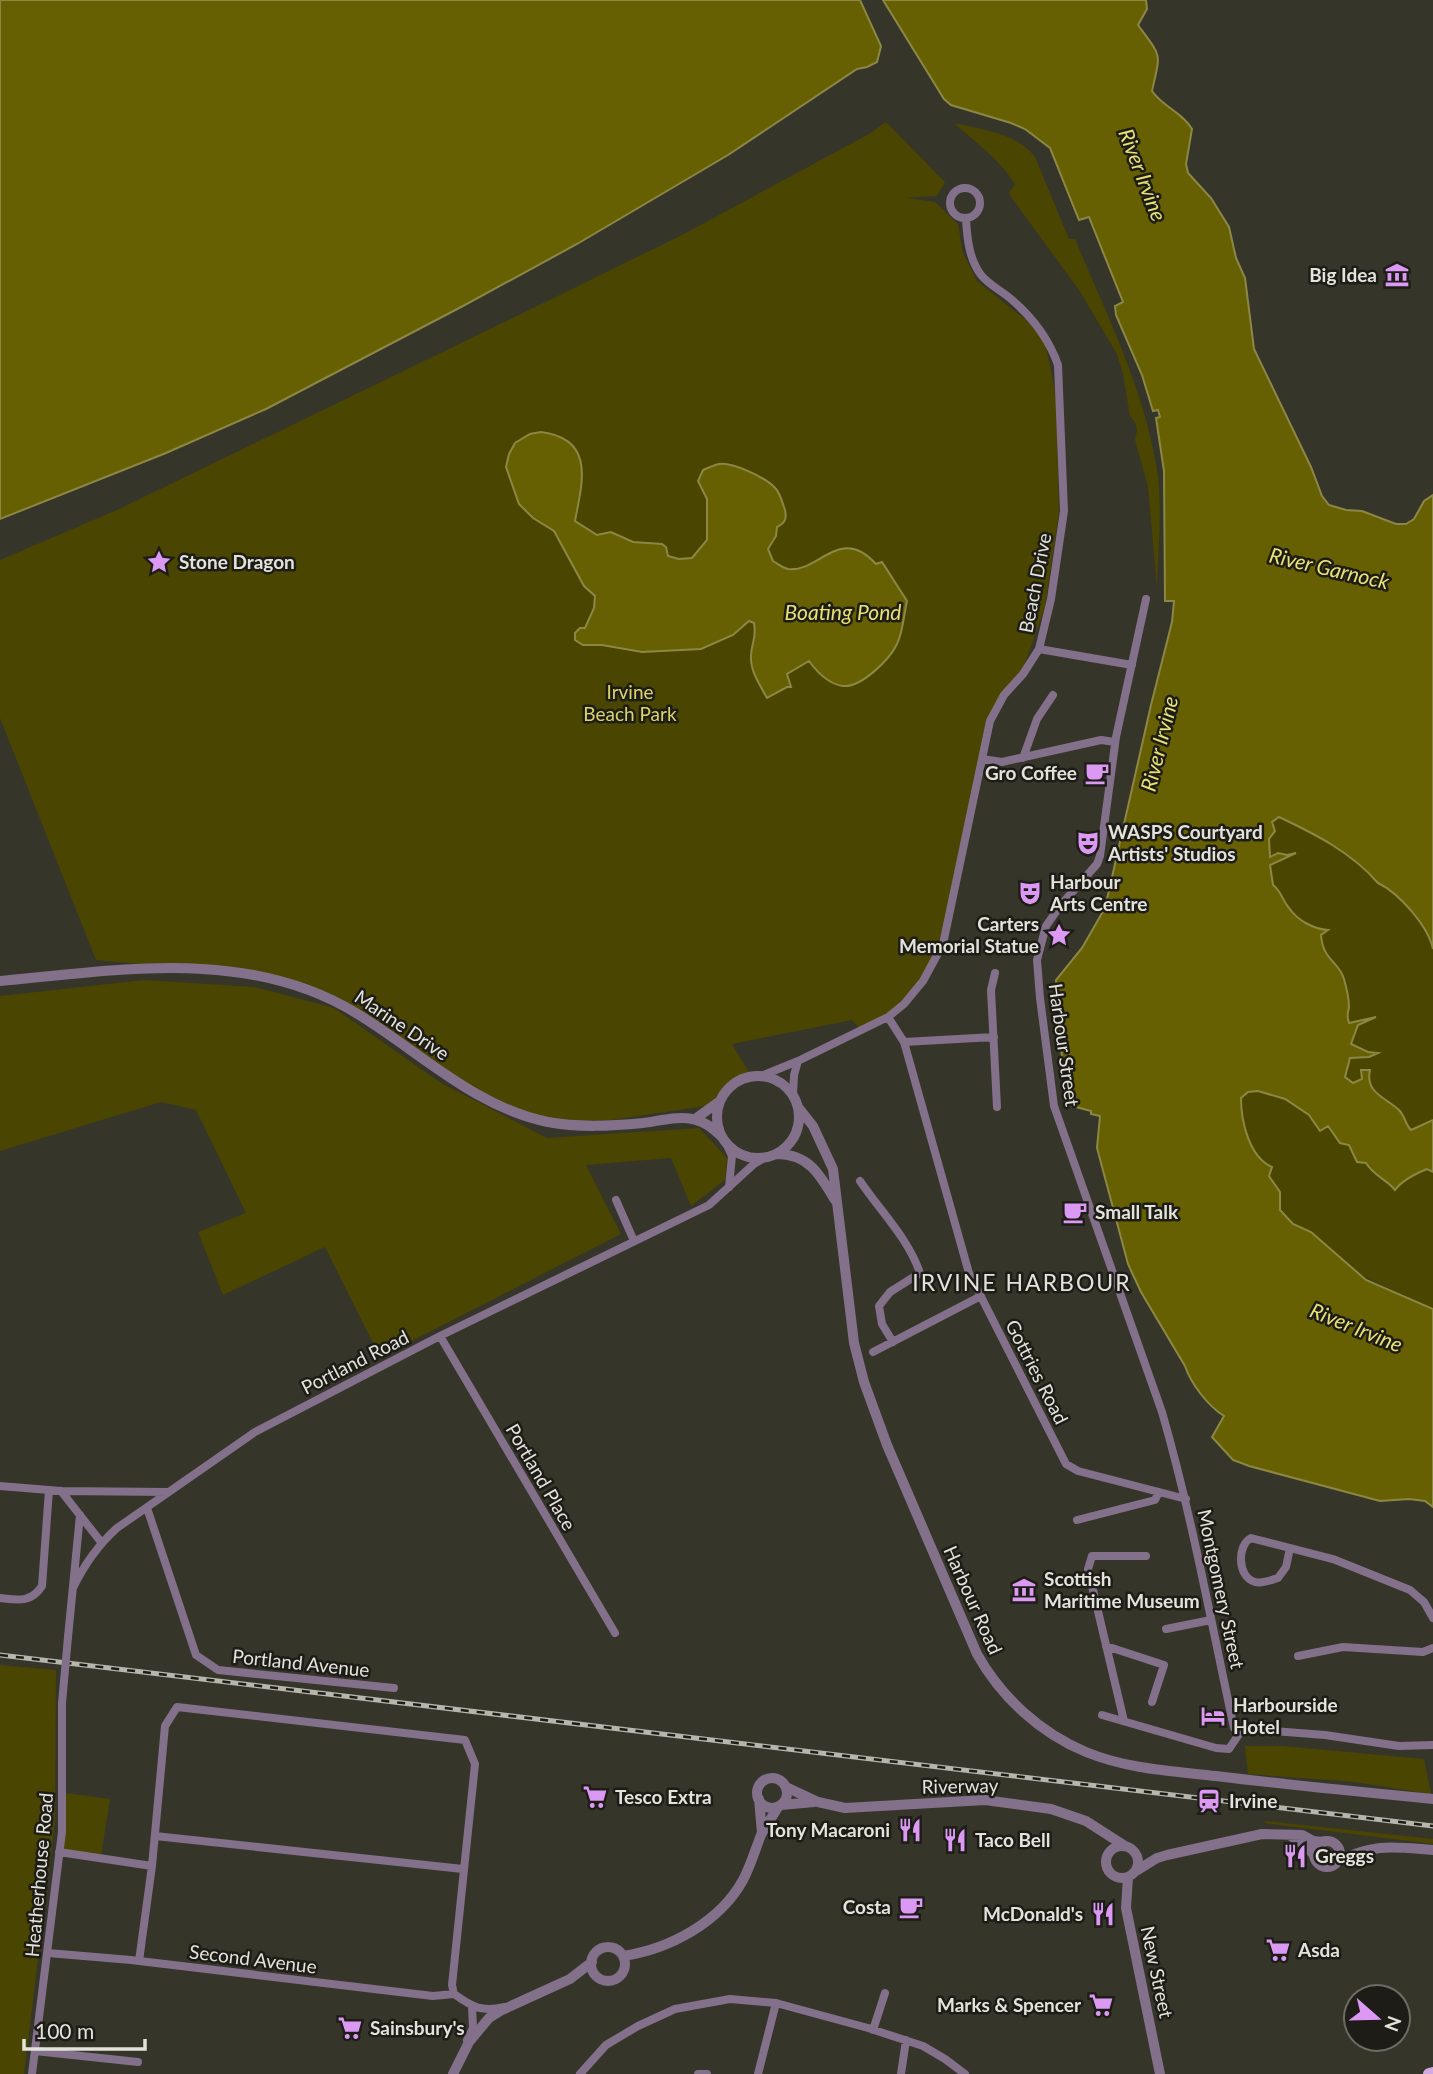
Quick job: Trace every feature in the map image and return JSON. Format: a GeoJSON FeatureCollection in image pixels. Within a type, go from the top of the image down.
{"type":"FeatureCollection","features":[{"type":"Feature","properties":{"kind":"street","name":"Beach Drive"},"geometry":{"type":"LineString","coordinates":[[761,1076],[888,1017],[904,1004],[923,981],[943,944],[990,721],[1004,695],[1023,674],[1039,649],[1051,599],[1064,511],[1058,365],[1051,344],[1038,327],[1013,300],[982,277],[972,259],[966,218]]}},
{"type":"Feature","properties":{"kind":"street","name":"Harbour Street"},"geometry":{"type":"LineString","coordinates":[[1146,599],[1115,742],[1100,856],[1097,864],[1046,926],[1037,960],[1054,1106],[1162,1412],[1186,1499]]}},
{"type":"Feature","properties":{"kind":"street"},"geometry":{"type":"LineString","coordinates":[[1039,649],[1132,665]]}},
{"type":"Feature","properties":{"kind":"street"},"geometry":{"type":"LineString","coordinates":[[1023,758],[1037,719],[1053,695]]}},
{"type":"Feature","properties":{"kind":"street"},"geometry":{"type":"LineString","coordinates":[[982,759],[1002,762],[1101,740],[1115,742]]}},
{"type":"Feature","properties":{"kind":"street","name":"Marine Drive"},"geometry":{"type":"LineString","coordinates":[[0,981],[179,967],[226,969],[272,978],[315,992],[356,1013],[430,1066],[470,1090],[536,1118],[549,1122],[599,1126],[695,1119]]}},
{"type":"Feature","properties":{"kind":"street"},"geometry":{"type":"LineString","coordinates":[[995,973],[991,990],[997,1107]]}},
{"type":"Feature","properties":{"kind":"street","name":"Gottries Road"},"geometry":{"type":"LineString","coordinates":[[888,1017],[904,1042],[969,1273],[1066,1464],[1078,1471],[1186,1499]]}},
{"type":"Feature","properties":{"kind":"street"},"geometry":{"type":"LineString","coordinates":[[904,1042],[994,1037]]}},
{"type":"Feature","properties":{"kind":"street"},"geometry":{"type":"LineString","coordinates":[[793,1096],[798,1061]]}},
{"type":"Feature","properties":{"kind":"street"},"geometry":{"type":"LineString","coordinates":[[751,1076],[773,1079],[785,1085],[798,1107],[798,1127],[792,1141],[771,1156],[755,1158],[737,1152],[715,1130],[695,1119],[718,1104],[726,1091],[736,1083],[751,1076]]}},
{"type":"Feature","properties":{"kind":"street"},"geometry":{"type":"LineString","coordinates":[[726,1091],[719,1104],[717,1117],[732,1156],[729,1187]]}},
{"type":"Feature","properties":{"kind":"street","name":"Harbour Road"},"geometry":{"type":"LineString","coordinates":[[798,1107],[813,1126],[833,1169],[854,1343],[876,1417],[955,1608],[985,1669],[1018,1707],[1035,1722],[1086,1752],[1146,1769],[1433,1799]]}},
{"type":"Feature","properties":{"kind":"street","name":"Harbour Road"},"geometry":{"type":"LineString","coordinates":[[771,1156],[787,1154],[813,1165],[837,1203]]}},
{"type":"Feature","properties":{"kind":"street","name":"Portland Road"},"geometry":{"type":"LineString","coordinates":[[68,1637],[73,1588],[83,1567],[102,1542],[255,1432],[440,1336],[709,1205],[771,1156]]}},
{"type":"Feature","properties":{"kind":"street"},"geometry":{"type":"LineString","coordinates":[[860,1181],[900,1234],[920,1273],[890,1292],[879,1306],[882,1324],[893,1342]]}},
{"type":"Feature","properties":{"kind":"street"},"geometry":{"type":"LineString","coordinates":[[616,1200],[634,1241]]}},
{"type":"Feature","properties":{"kind":"street"},"geometry":{"type":"LineString","coordinates":[[873,1353],[981,1296]]}},
{"type":"Feature","properties":{"kind":"street","name":"Portland Place"},"geometry":{"type":"LineString","coordinates":[[440,1336],[615,1633]]}},
{"type":"Feature","properties":{"kind":"street"},"geometry":{"type":"LineString","coordinates":[[0,1486],[61,1491],[169,1492]]}},
{"type":"Feature","properties":{"kind":"street"},"geometry":{"type":"LineString","coordinates":[[0,1598],[25,1600],[36,1595],[42,1586],[49,1490]]}},
{"type":"Feature","properties":{"kind":"street"},"geometry":{"type":"LineString","coordinates":[[61,1491],[102,1542]]}},
{"type":"Feature","properties":{"kind":"street"},"geometry":{"type":"LineString","coordinates":[[1077,1520],[1155,1500],[1159,1492]]}},
{"type":"Feature","properties":{"kind":"street","name":"Montgomery Street"},"geometry":{"type":"LineString","coordinates":[[1186,1499],[1211,1620],[1239,1728]]}},
{"type":"Feature","properties":{"kind":"street","name":"Portland Avenue"},"geometry":{"type":"LineString","coordinates":[[147,1508],[196,1655],[218,1670],[394,1688]]}},
{"type":"Feature","properties":{"kind":"street"},"geometry":{"type":"LineString","coordinates":[[73,1588],[80,1515]]}},
{"type":"Feature","properties":{"kind":"street"},"geometry":{"type":"LineString","coordinates":[[1290,1548],[1286,1566],[1278,1578],[1254,1582],[1245,1574],[1241,1549],[1244,1542],[1251,1538],[1333,1559],[1410,1590],[1424,1602],[1433,1618]]}},
{"type":"Feature","properties":{"kind":"street"},"geometry":{"type":"LineString","coordinates":[[1124,1721],[1088,1569],[1092,1556],[1146,1556]]}},
{"type":"Feature","properties":{"kind":"street"},"geometry":{"type":"LineString","coordinates":[[1166,1629],[1211,1620]]}},
{"type":"Feature","properties":{"kind":"street","name":"Heatherhouse Road"},"geometry":{"type":"LineString","coordinates":[[32,2074],[48,1953],[64,1793],[62,1703],[68,1637]]}},
{"type":"Feature","properties":{"kind":"street"},"geometry":{"type":"LineString","coordinates":[[1106,1646],[1164,1665],[1153,1698],[1144,1692]]}},
{"type":"Feature","properties":{"kind":"street"},"geometry":{"type":"LineString","coordinates":[[1298,1656],[1343,1647],[1423,1652],[1433,1648]]}},
{"type":"Feature","properties":{"kind":"street"},"geometry":{"type":"LineString","coordinates":[[139,1961],[152,1866],[165,1726],[177,1707],[465,1740],[475,1764],[452,1985],[454,1994],[482,2010],[512,2005]]}},
{"type":"Feature","properties":{"kind":"street"},"geometry":{"type":"LineString","coordinates":[[1102,1715],[1216,1748],[1229,1749],[1239,1728],[1325,1735],[1399,1746],[1433,1745]]}},
{"type":"Feature","properties":{"kind":"street"},"geometry":{"type":"LineString","coordinates":[[624,1960],[667,1944],[691,1931],[724,1905],[741,1883],[762,1833],[787,1795],[786,1787],[780,1780],[767,1779],[760,1785],[758,1797],[762,1833]]}},
{"type":"Feature","properties":{"kind":"street","name":"Riverway"},"geometry":{"type":"LineString","coordinates":[[786,1787],[818,1802],[845,1808],[933,1801],[996,1801],[1051,1809],[1086,1821],[1130,1849]]}},
{"type":"Feature","properties":{"kind":"street"},"geometry":{"type":"LineString","coordinates":[[758,1797],[768,1807],[780,1806]]}},
{"type":"Feature","properties":{"kind":"street","name":"Riverway"},"geometry":{"type":"LineString","coordinates":[[780,1806],[818,1802]]}},
{"type":"Feature","properties":{"kind":"street"},"geometry":{"type":"LineString","coordinates":[[1098,1830],[1109,1852]]}},
{"type":"Feature","properties":{"kind":"street"},"geometry":{"type":"LineString","coordinates":[[1157,1858],[1116,1847],[1109,1852],[1107,1870],[1118,1878],[1132,1874],[1157,1858],[1262,1834],[1302,1835],[1313,1841],[1331,1842],[1337,1847],[1338,1861]]}},
{"type":"Feature","properties":{"kind":"street"},"geometry":{"type":"LineString","coordinates":[[155,1836],[463,1869]]}},
{"type":"Feature","properties":{"kind":"street"},"geometry":{"type":"LineString","coordinates":[[1291,1836],[1305,1845],[1318,1863],[1324,1866],[1332,1866],[1372,1848],[1433,1850]]}},
{"type":"Feature","properties":{"kind":"street"},"geometry":{"type":"LineString","coordinates":[[1314,1855],[1317,1846],[1324,1842]]}},
{"type":"Feature","properties":{"kind":"street"},"geometry":{"type":"LineString","coordinates":[[1130,1849],[1138,1861],[1132,1874]]}},
{"type":"Feature","properties":{"kind":"street"},"geometry":{"type":"LineString","coordinates":[[59,1852],[152,1866]]}},
{"type":"Feature","properties":{"kind":"street","name":"New Street"},"geometry":{"type":"LineString","coordinates":[[1132,1874],[1126,1908],[1160,2074]]}},
{"type":"Feature","properties":{"kind":"street"},"geometry":{"type":"LineString","coordinates":[[569,1979],[597,1977],[614,1980],[619,1977],[624,1960],[618,1950],[607,1947],[596,1953],[592,1968],[597,1977]]}},
{"type":"Feature","properties":{"kind":"street","name":"Second Avenue"},"geometry":{"type":"LineString","coordinates":[[48,1953],[139,1961],[433,1996],[454,1994]]}},
{"type":"Feature","properties":{"kind":"street"},"geometry":{"type":"LineString","coordinates":[[463,2052],[489,2018],[569,1979],[592,1962]]}},
{"type":"Feature","properties":{"kind":"street"},"geometry":{"type":"LineString","coordinates":[[873,2029],[886,1993]]}},
{"type":"Feature","properties":{"kind":"street"},"geometry":{"type":"LineString","coordinates":[[580,2074],[606,2045],[638,2026],[675,2009],[730,1999],[775,2003],[873,2029],[923,2046],[965,2074]]}},
{"type":"Feature","properties":{"kind":"street"},"geometry":{"type":"LineString","coordinates":[[758,2074],[775,2003]]}},
{"type":"Feature","properties":{"kind":"street"},"geometry":{"type":"LineString","coordinates":[[453,2074],[473,2028],[471,2006]]}},
{"type":"Feature","properties":{"kind":"street"},"geometry":{"type":"LineString","coordinates":[[901,2074],[906,2040]]}},
{"type":"Feature","properties":{"kind":"street"},"geometry":{"type":"LineString","coordinates":[[35,2051],[138,2062]]}},
{"type":"Feature","properties":{"kind":"street"},"geometry":{"type":"LineString","coordinates":[[698,2074],[707,2074]]}},
{"type":"Feature","properties":{"kind":"green space","name":"Irvine Beach Park"},"geometry":{"type":"Polygon","coordinates":[[[886,122],[945,182],[937,196],[907,198],[935,202],[958,224],[963,253],[977,281],[1026,320],[1045,342],[1056,396],[1059,512],[1045,607],[1023,669],[993,716],[936,959],[895,1011],[861,1030],[852,1020],[732,1044],[751,1076],[732,1087],[719,1104],[612,1120],[549,1122],[470,1090],[327,994],[249,974],[96,960],[0,718],[0,560],[117,510],[684,234],[869,134],[886,122]]]}},
{"type":"Feature","properties":{"kind":"green space"},"geometry":{"type":"Polygon","coordinates":[[[954,123],[998,133],[1027,149],[1035,157],[1069,239],[1075,239],[1135,384],[1152,445],[1160,503],[1157,588],[1148,487],[1117,354],[1079,290],[1011,197],[1009,192],[1015,185],[1003,167],[954,123]]]}},
{"type":"Feature","properties":{"kind":"green space"},"geometry":{"type":"Polygon","coordinates":[[[1279,816],[1319,837],[1356,862],[1403,902],[1425,930],[1433,949],[1433,1120],[1411,1130],[1386,1100],[1371,1088],[1368,1079],[1353,1083],[1345,1077],[1350,1058],[1369,1057],[1376,1053],[1351,1044],[1358,1025],[1368,1021],[1367,1018],[1349,1024],[1348,997],[1342,973],[1324,951],[1322,944],[1320,935],[1327,931],[1310,925],[1294,914],[1276,891],[1270,865],[1292,854],[1270,858],[1269,838],[1275,831],[1272,822],[1279,816]]]}},
{"type":"Feature","properties":{"kind":"green space"},"geometry":{"type":"Polygon","coordinates":[[[144,980],[255,987],[334,1008],[441,1083],[547,1138],[699,1128],[727,1158],[725,1180],[691,1206],[671,1158],[586,1165],[621,1234],[380,1357],[325,1247],[223,1295],[198,1232],[246,1213],[196,1110],[161,1102],[0,1151],[0,996],[144,980]]]}},
{"type":"Feature","properties":{"kind":"green space"},"geometry":{"type":"Polygon","coordinates":[[[1258,1091],[1297,1106],[1314,1123],[1334,1132],[1346,1142],[1357,1162],[1366,1163],[1395,1190],[1418,1173],[1427,1169],[1433,1172],[1433,1309],[1358,1274],[1320,1239],[1293,1224],[1280,1210],[1275,1185],[1252,1146],[1243,1116],[1241,1098],[1248,1092],[1258,1091]]]}},
{"type":"Feature","properties":{"kind":"green space"},"geometry":{"type":"Polygon","coordinates":[[[0,1665],[56,1670],[55,1820],[24,2074],[0,2074],[0,1665]]]}},
{"type":"Feature","properties":{"kind":"green space"},"geometry":{"type":"Polygon","coordinates":[[[1245,1746],[1283,1746],[1424,1759],[1431,1794],[1354,1782],[1248,1774],[1245,1746]]]}},
{"type":"Feature","properties":{"kind":"green space"},"geometry":{"type":"Polygon","coordinates":[[[65,1793],[110,1799],[101,1856],[61,1851],[65,1793]]]}},
{"type":"Feature","properties":{"kind":"green space"},"geometry":{"type":"Polygon","coordinates":[[[1265,1823],[1433,1839],[1433,1844],[1265,1823]]]}},
{"type":"Feature","properties":{"kind":"water"},"geometry":{"type":"Polygon","coordinates":[[[0,0],[860,0],[881,46],[877,62],[857,69],[728,155],[577,244],[463,306],[266,409],[166,453],[0,519],[0,0]]]}},
{"type":"Feature","properties":{"kind":"water"},"geometry":{"type":"Polygon","coordinates":[[[883,0],[1146,0],[1147,9],[1138,25],[1157,55],[1152,91],[1192,129],[1186,164],[1188,173],[1211,198],[1229,227],[1236,258],[1245,278],[1254,349],[1311,467],[1322,496],[1329,505],[1362,511],[1396,524],[1406,524],[1414,519],[1424,501],[1433,495],[1433,949],[1425,930],[1403,902],[1344,853],[1279,817],[1272,822],[1275,831],[1269,839],[1270,857],[1278,853],[1296,853],[1270,865],[1273,885],[1297,917],[1312,926],[1328,930],[1321,935],[1322,944],[1342,973],[1349,1001],[1349,1023],[1376,1017],[1358,1025],[1351,1044],[1368,1052],[1378,1053],[1369,1057],[1350,1058],[1345,1077],[1353,1083],[1362,1079],[1361,1070],[1370,1070],[1369,1078],[1373,1089],[1399,1110],[1411,1130],[1433,1120],[1433,1172],[1427,1169],[1418,1173],[1395,1190],[1366,1163],[1357,1162],[1349,1145],[1340,1143],[1328,1126],[1320,1131],[1309,1115],[1285,1099],[1258,1091],[1248,1092],[1241,1098],[1245,1127],[1252,1147],[1264,1162],[1272,1167],[1269,1176],[1280,1192],[1280,1210],[1293,1224],[1311,1232],[1366,1280],[1433,1309],[1433,1507],[1425,1501],[1409,1499],[1380,1501],[1233,1460],[1212,1437],[1224,1416],[1206,1401],[1196,1387],[1141,1292],[1128,1264],[1097,1148],[1100,1116],[1072,1106],[1060,1043],[1056,980],[1082,948],[1105,908],[1172,622],[1174,601],[1165,601],[1164,471],[1156,418],[1160,417],[1158,410],[1153,411],[1142,375],[1116,315],[1115,306],[1123,302],[1089,217],[1079,220],[1050,148],[1025,129],[951,105],[944,99],[883,0]]]}},
{"type":"Feature","properties":{"kind":"water","name":"Boating Pond"},"geometry":{"type":"Polygon","coordinates":[[[541,432],[559,436],[578,453],[582,478],[575,521],[597,535],[611,532],[633,542],[662,544],[666,547],[668,556],[679,559],[692,558],[707,540],[707,499],[698,481],[703,470],[717,464],[725,464],[741,468],[765,480],[778,491],[786,513],[785,520],[777,527],[776,536],[768,549],[773,561],[788,569],[799,568],[830,553],[851,548],[863,553],[876,564],[882,562],[907,601],[897,644],[882,664],[858,682],[838,685],[819,673],[809,661],[787,674],[791,687],[767,698],[752,667],[751,652],[755,629],[754,623],[749,621],[733,635],[701,649],[642,652],[602,645],[583,645],[575,640],[575,633],[580,628],[585,628],[594,608],[595,596],[584,586],[554,531],[533,518],[519,504],[506,467],[515,443],[530,434],[541,432]]]}},
{"type":"Feature","properties":{"kind":"railway"},"geometry":{"type":"LineString","coordinates":[[0,1655],[1433,1826]]}},
{"type":"Feature","properties":{"kind":"place","name":"Big Idea"},"geometry":{"type":"Point","coordinates":[1397,275]}},
{"type":"Feature","properties":{"kind":"place","name":"Stone Dragon"},"geometry":{"type":"Point","coordinates":[159,562]}},
{"type":"Feature","properties":{"kind":"place","name":"Gro Coffee"},"geometry":{"type":"Point","coordinates":[1097,773]}},
{"type":"Feature","properties":{"kind":"place","name":"WASPS Courtyard Artists' Studios"},"geometry":{"type":"Point","coordinates":[1088,843]}},
{"type":"Feature","properties":{"kind":"place","name":"Harbour Arts Centre"},"geometry":{"type":"Point","coordinates":[1030,893]}},
{"type":"Feature","properties":{"kind":"place","name":"Carters Memorial Statue"},"geometry":{"type":"Point","coordinates":[1059,935]}},
{"type":"Feature","properties":{"kind":"place","name":"Small Talk"},"geometry":{"type":"Point","coordinates":[1075,1212]}},
{"type":"Feature","properties":{"kind":"place","name":"Scottish Maritime Museum"},"geometry":{"type":"Point","coordinates":[1024,1590]}},
{"type":"Feature","properties":{"kind":"place","name":"Harbourside Hotel"},"geometry":{"type":"Point","coordinates":[1213,1716]}},
{"type":"Feature","properties":{"kind":"place","name":"Tesco Extra"},"geometry":{"type":"Point","coordinates":[595,1797]}},
{"type":"Feature","properties":{"kind":"place","name":"Irvine"},"geometry":{"type":"Point","coordinates":[1209,1801]}},
{"type":"Feature","properties":{"kind":"place","name":"Tony Macaroni"},"geometry":{"type":"Point","coordinates":[910,1830]}},
{"type":"Feature","properties":{"kind":"place","name":"Taco Bell"},"geometry":{"type":"Point","coordinates":[955,1840]}},
{"type":"Feature","properties":{"kind":"place","name":"Greggs"},"geometry":{"type":"Point","coordinates":[1295,1856]}},
{"type":"Feature","properties":{"kind":"place","name":"Costa"},"geometry":{"type":"Point","coordinates":[911,1907]}},
{"type":"Feature","properties":{"kind":"place","name":"McDonald's"},"geometry":{"type":"Point","coordinates":[1103,1914]}},
{"type":"Feature","properties":{"kind":"place","name":"Asda"},"geometry":{"type":"Point","coordinates":[1278,1950]}},
{"type":"Feature","properties":{"kind":"place","name":"Marks & Spencer"},"geometry":{"type":"Point","coordinates":[1101,2005]}},
{"type":"Feature","properties":{"kind":"place","name":"Sainsbury's"},"geometry":{"type":"Point","coordinates":[350,2028]}},
{"type":"Feature","properties":{"kind":"district","name":"IRVINE HARBOUR"},"geometry":{"type":"Point","coordinates":[1022,1283]}},
{"type":"Feature","properties":{"kind":"water label","name":"River Irvine"},"geometry":{"type":"Point","coordinates":[1142,175]}},
{"type":"Feature","properties":{"kind":"water label","name":"River Garnock"},"geometry":{"type":"Point","coordinates":[1329,569]}},
{"type":"Feature","properties":{"kind":"water label","name":"River Irvine"},"geometry":{"type":"Point","coordinates":[1160,744]}},
{"type":"Feature","properties":{"kind":"water label","name":"River Irvine"},"geometry":{"type":"Point","coordinates":[1356,1328]}}]}
